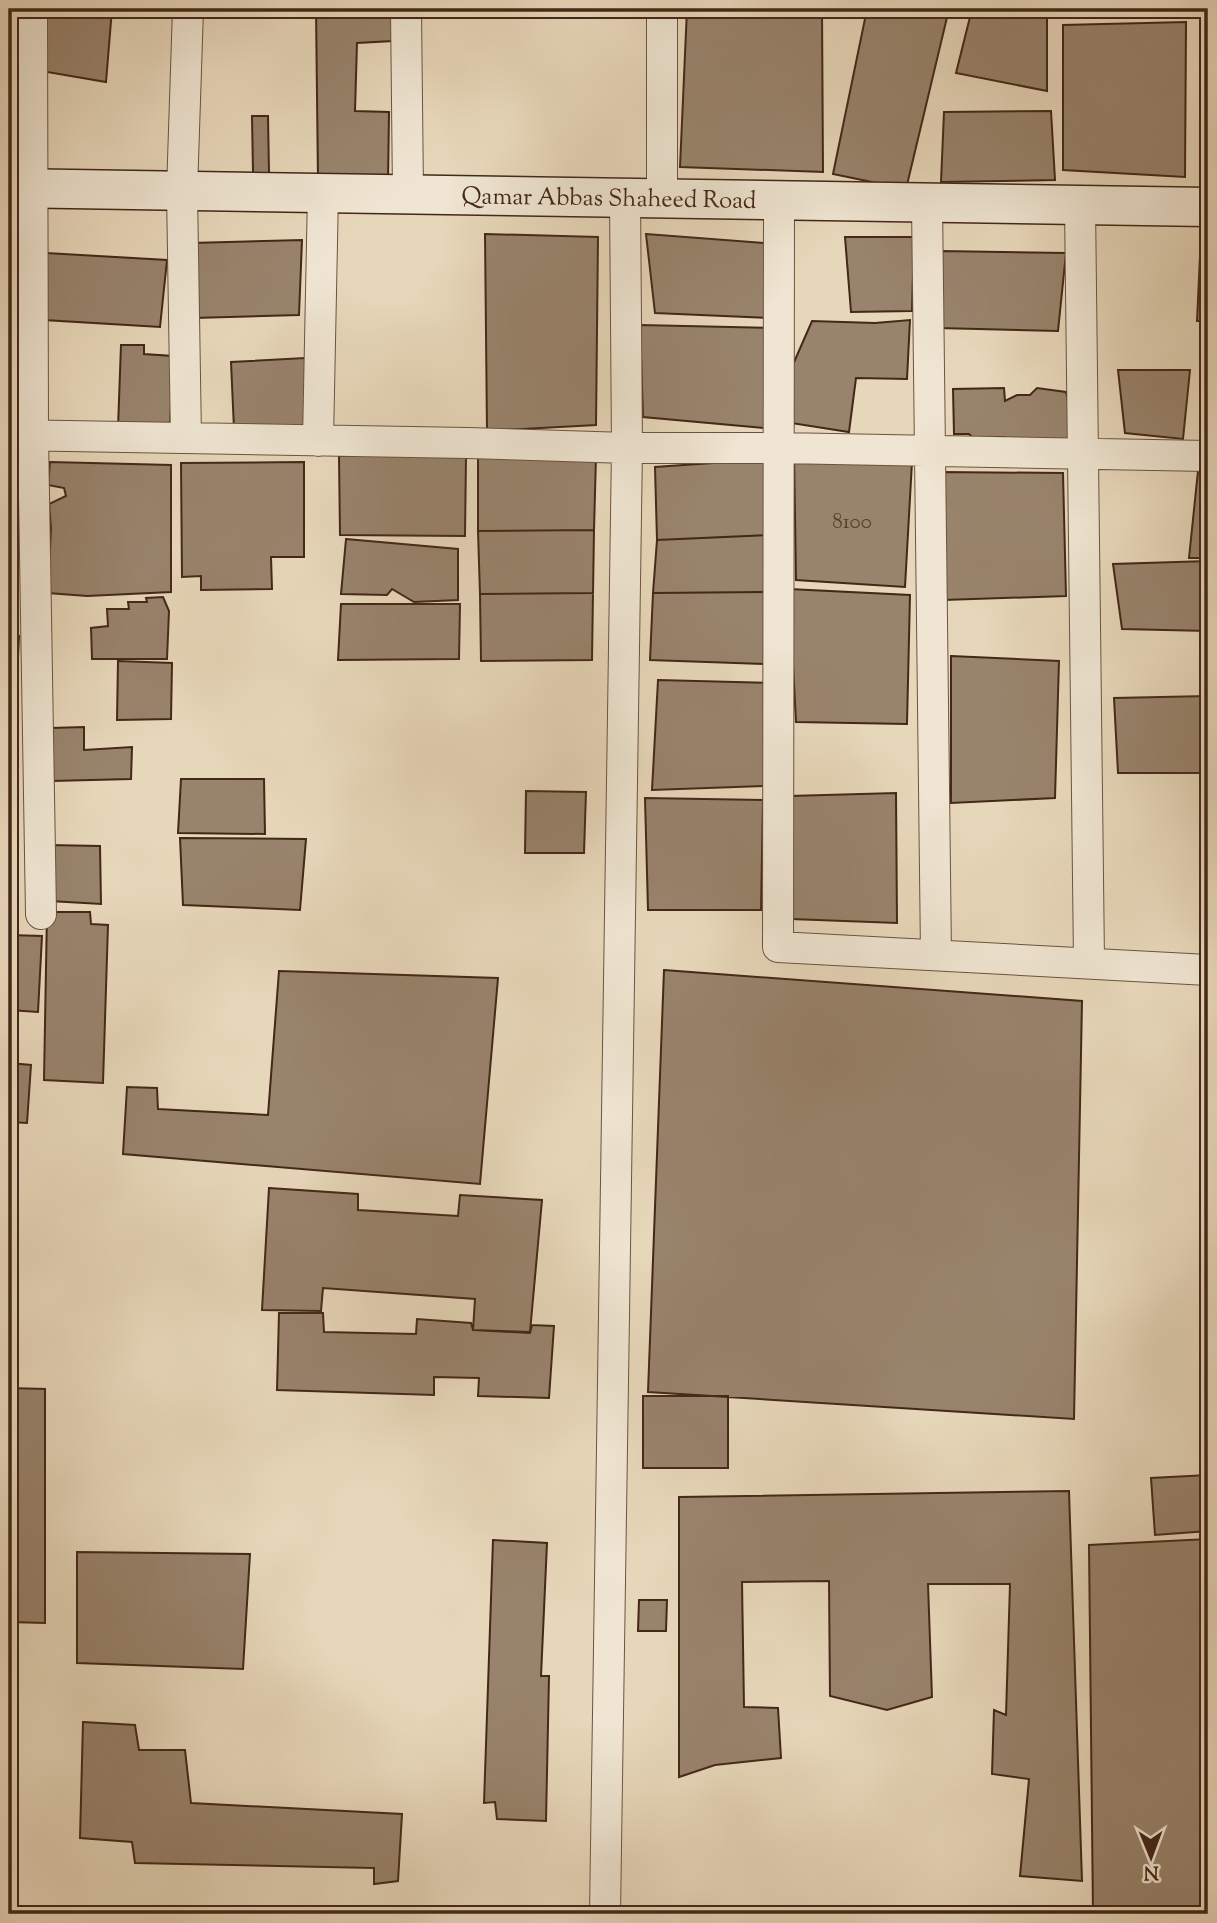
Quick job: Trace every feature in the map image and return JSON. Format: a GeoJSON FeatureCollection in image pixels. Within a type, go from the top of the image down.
{"type":"FeatureCollection","features":[{"type":"Feature","properties":{"kind":"street"},"geometry":{"type":"LineString","coordinates":[[33,9],[20,188],[21,436],[41,914]]}},
{"type":"Feature","properties":{"kind":"street"},"geometry":{"type":"LineString","coordinates":[[186,438],[182,191],[188,9]]}},
{"type":"Feature","properties":{"kind":"street"},"geometry":{"type":"LineString","coordinates":[[406,9],[408,194]]}},
{"type":"Feature","properties":{"kind":"street"},"geometry":{"type":"LineString","coordinates":[[605,1914],[627,448],[643,197],[662,9]]}},
{"type":"Feature","properties":{"kind":"street","name":"Qamar Abbas Shaheed Road"},"geometry":{"type":"LineString","coordinates":[[20,188],[1208,207]]}},
{"type":"Feature","properties":{"kind":"street"},"geometry":{"type":"LineString","coordinates":[[318,441],[323,193]]}},
{"type":"Feature","properties":{"kind":"street"},"geometry":{"type":"LineString","coordinates":[[779,200],[778,947],[1208,970]]}},
{"type":"Feature","properties":{"kind":"street"},"geometry":{"type":"LineString","coordinates":[[927,203],[936,955]]}},
{"type":"Feature","properties":{"kind":"street"},"geometry":{"type":"LineString","coordinates":[[1080,205],[1089,962]]}},
{"type":"Feature","properties":{"kind":"street"},"geometry":{"type":"LineString","coordinates":[[21,436],[1208,456]]}},
{"type":"Feature","properties":{"kind":"shaded area"},"geometry":{"type":"Polygon","coordinates":[[[9,9],[30,9],[25,161],[9,161],[9,9]]]}},
{"type":"Feature","properties":{"kind":"building"},"geometry":{"type":"Polygon","coordinates":[[[47,9],[112,9],[106,82],[47,72],[47,9]]]}},
{"type":"Feature","properties":{"kind":"building"},"geometry":{"type":"Polygon","coordinates":[[[316,9],[395,9],[393,41],[357,43],[355,111],[389,112],[388,183],[318,180],[316,9]]]}},
{"type":"Feature","properties":{"kind":"building"},"geometry":{"type":"Polygon","coordinates":[[[687,9],[822,9],[823,172],[680,167],[687,9]]]}},
{"type":"Feature","properties":{"kind":"building"},"geometry":{"type":"Polygon","coordinates":[[[867,9],[949,9],[906,189],[833,174],[867,9]]]}},
{"type":"Feature","properties":{"kind":"building"},"geometry":{"type":"Polygon","coordinates":[[[972,9],[1047,9],[1047,91],[956,73],[972,9]]]}},
{"type":"Feature","properties":{"kind":"building"},"geometry":{"type":"Polygon","coordinates":[[[1056,9],[1144,9],[1056,10],[1056,9]]]}},
{"type":"Feature","properties":{"kind":"building"},"geometry":{"type":"Polygon","coordinates":[[[1208,9],[1208,49],[1205,49],[1208,9]]]}},
{"type":"Feature","properties":{"kind":"building"},"geometry":{"type":"Polygon","coordinates":[[[1186,22],[1185,177],[1063,170],[1063,25],[1186,22]]]}},
{"type":"Feature","properties":{"kind":"building"},"geometry":{"type":"Polygon","coordinates":[[[1051,111],[1055,180],[941,182],[944,112],[1051,111]]]}},
{"type":"Feature","properties":{"kind":"building"},"geometry":{"type":"Polygon","coordinates":[[[252,116],[268,116],[269,173],[253,173],[252,116]]]}},
{"type":"Feature","properties":{"kind":"building"},"geometry":{"type":"Polygon","coordinates":[[[9,219],[19,220],[18,413],[9,413],[9,219]]]}},
{"type":"Feature","properties":{"kind":"building"},"geometry":{"type":"Polygon","coordinates":[[[485,234],[598,237],[596,425],[487,431],[485,234]]]}},
{"type":"Feature","properties":{"kind":"building"},"geometry":{"type":"Polygon","coordinates":[[[646,234],[765,243],[770,318],[655,313],[646,234]]]}},
{"type":"Feature","properties":{"kind":"building"},"geometry":{"type":"Polygon","coordinates":[[[845,237],[914,237],[912,311],[851,312],[845,237]]]}},
{"type":"Feature","properties":{"kind":"building"},"geometry":{"type":"Polygon","coordinates":[[[302,240],[299,315],[194,318],[191,243],[302,240]]]}},
{"type":"Feature","properties":{"kind":"building"},"geometry":{"type":"Polygon","coordinates":[[[940,251],[1066,253],[1058,331],[938,328],[940,251]]]}},
{"type":"Feature","properties":{"kind":"building"},"geometry":{"type":"Polygon","coordinates":[[[46,253],[167,260],[160,327],[44,320],[46,253]]]}},
{"type":"Feature","properties":{"kind":"building"},"geometry":{"type":"Polygon","coordinates":[[[1200,256],[1208,257],[1208,321],[1197,321],[1200,256]]]}},
{"type":"Feature","properties":{"kind":"building"},"geometry":{"type":"Polygon","coordinates":[[[910,320],[907,379],[856,378],[849,432],[791,423],[791,369],[812,321],[875,323],[910,320]]]}},
{"type":"Feature","properties":{"kind":"building"},"geometry":{"type":"Polygon","coordinates":[[[640,325],[770,328],[764,428],[643,417],[640,325]]]}},
{"type":"Feature","properties":{"kind":"building"},"geometry":{"type":"Polygon","coordinates":[[[121,345],[144,345],[144,354],[173,356],[170,430],[118,428],[121,345]]]}},
{"type":"Feature","properties":{"kind":"building"},"geometry":{"type":"Polygon","coordinates":[[[305,358],[308,425],[234,429],[231,362],[305,358]]]}},
{"type":"Feature","properties":{"kind":"building"},"geometry":{"type":"Polygon","coordinates":[[[1118,370],[1190,370],[1183,439],[1125,433],[1118,370]]]}},
{"type":"Feature","properties":{"kind":"building"},"geometry":{"type":"Polygon","coordinates":[[[1004,388],[1005,401],[1017,395],[1030,395],[1037,388],[1066,392],[1071,416],[1069,442],[1006,443],[1004,437],[973,438],[969,434],[954,434],[953,389],[1004,388]]]}},
{"type":"Feature","properties":{"kind":"building"},"geometry":{"type":"Polygon","coordinates":[[[9,446],[23,446],[13,596],[9,596],[9,446]]]}},
{"type":"Feature","properties":{"kind":"building"},"geometry":{"type":"Polygon","coordinates":[[[794,454],[912,462],[905,587],[796,580],[794,454]]]}},
{"type":"Feature","properties":{"kind":"building"},"geometry":{"type":"Polygon","coordinates":[[[339,456],[466,456],[465,536],[340,535],[339,456]]]}},
{"type":"Feature","properties":{"kind":"building"},"geometry":{"type":"Polygon","coordinates":[[[596,456],[594,530],[478,531],[478,457],[596,456]]]}},
{"type":"Feature","properties":{"kind":"building"},"geometry":{"type":"Polygon","coordinates":[[[772,459],[770,535],[657,540],[655,467],[772,459]]]}},
{"type":"Feature","properties":{"kind":"building"},"geometry":{"type":"Polygon","coordinates":[[[50,462],[171,465],[171,592],[87,596],[48,593],[51,528],[49,504],[66,496],[64,488],[48,485],[50,462]]]}},
{"type":"Feature","properties":{"kind":"building"},"geometry":{"type":"Polygon","coordinates":[[[304,462],[304,557],[271,557],[272,589],[201,590],[201,576],[182,577],[181,463],[304,462]]]}},
{"type":"Feature","properties":{"kind":"building"},"geometry":{"type":"Polygon","coordinates":[[[1208,470],[1208,558],[1189,558],[1198,471],[1208,470]]]}},
{"type":"Feature","properties":{"kind":"building"},"geometry":{"type":"Polygon","coordinates":[[[941,472],[1063,473],[1066,596],[944,600],[941,472]]]}},
{"type":"Feature","properties":{"kind":"building"},"geometry":{"type":"Polygon","coordinates":[[[594,530],[593,593],[480,594],[478,531],[594,530]]]}},
{"type":"Feature","properties":{"kind":"building"},"geometry":{"type":"Polygon","coordinates":[[[770,535],[773,592],[653,593],[657,540],[770,535]]]}},
{"type":"Feature","properties":{"kind":"building"},"geometry":{"type":"Polygon","coordinates":[[[346,539],[458,549],[458,600],[414,602],[392,589],[387,595],[341,594],[346,539]]]}},
{"type":"Feature","properties":{"kind":"building"},"geometry":{"type":"Polygon","coordinates":[[[1208,561],[1208,631],[1122,629],[1113,564],[1208,561]]]}},
{"type":"Feature","properties":{"kind":"building"},"geometry":{"type":"Polygon","coordinates":[[[789,589],[910,595],[907,724],[796,722],[789,589]]]}},
{"type":"Feature","properties":{"kind":"building"},"geometry":{"type":"Polygon","coordinates":[[[773,592],[765,664],[650,660],[653,593],[773,592]]]}},
{"type":"Feature","properties":{"kind":"building"},"geometry":{"type":"Polygon","coordinates":[[[593,593],[592,660],[481,661],[480,594],[593,593]]]}},
{"type":"Feature","properties":{"kind":"building"},"geometry":{"type":"Polygon","coordinates":[[[163,597],[169,611],[167,659],[92,659],[91,628],[108,626],[107,609],[129,609],[128,602],[147,602],[146,598],[163,597]]]}},
{"type":"Feature","properties":{"kind":"building"},"geometry":{"type":"Polygon","coordinates":[[[341,604],[460,604],[459,659],[338,660],[341,604]]]}},
{"type":"Feature","properties":{"kind":"building"},"geometry":{"type":"Polygon","coordinates":[[[9,636],[19,636],[13,764],[9,764],[9,636]]]}},
{"type":"Feature","properties":{"kind":"building"},"geometry":{"type":"Polygon","coordinates":[[[951,656],[1059,661],[1055,798],[951,803],[951,656]]]}},
{"type":"Feature","properties":{"kind":"building"},"geometry":{"type":"Polygon","coordinates":[[[118,661],[172,663],[171,719],[117,720],[118,661]]]}},
{"type":"Feature","properties":{"kind":"building"},"geometry":{"type":"Polygon","coordinates":[[[658,680],[771,683],[765,786],[652,790],[658,680]]]}},
{"type":"Feature","properties":{"kind":"building"},"geometry":{"type":"Polygon","coordinates":[[[1208,696],[1208,773],[1118,773],[1114,698],[1208,696]]]}},
{"type":"Feature","properties":{"kind":"building"},"geometry":{"type":"Polygon","coordinates":[[[84,727],[84,750],[132,747],[131,779],[52,781],[51,728],[84,727]]]}},
{"type":"Feature","properties":{"kind":"building"},"geometry":{"type":"Polygon","coordinates":[[[181,779],[264,779],[265,834],[178,833],[181,779]]]}},
{"type":"Feature","properties":{"kind":"building"},"geometry":{"type":"Polygon","coordinates":[[[9,781],[16,781],[16,849],[9,849],[9,781]]]}},
{"type":"Feature","properties":{"kind":"building"},"geometry":{"type":"Polygon","coordinates":[[[526,791],[586,792],[584,853],[525,853],[526,791]]]}},
{"type":"Feature","properties":{"kind":"building"},"geometry":{"type":"Polygon","coordinates":[[[896,793],[897,923],[791,919],[790,796],[896,793]]]}},
{"type":"Feature","properties":{"kind":"building"},"geometry":{"type":"Polygon","coordinates":[[[645,798],[763,800],[761,910],[648,910],[645,798]]]}},
{"type":"Feature","properties":{"kind":"building"},"geometry":{"type":"Polygon","coordinates":[[[180,838],[306,839],[300,910],[183,905],[180,838]]]}},
{"type":"Feature","properties":{"kind":"building"},"geometry":{"type":"Polygon","coordinates":[[[48,845],[100,846],[101,904],[50,901],[48,845]]]}},
{"type":"Feature","properties":{"kind":"building"},"geometry":{"type":"Polygon","coordinates":[[[10,853],[11,894],[9,894],[10,853]]]}},
{"type":"Feature","properties":{"kind":"building"},"geometry":{"type":"Polygon","coordinates":[[[47,912],[90,912],[91,924],[108,925],[103,1083],[44,1080],[47,912]]]}},
{"type":"Feature","properties":{"kind":"building"},"geometry":{"type":"Polygon","coordinates":[[[9,935],[42,936],[38,1012],[9,1010],[9,935]]]}},
{"type":"Feature","properties":{"kind":"building"},"geometry":{"type":"Polygon","coordinates":[[[664,970],[1082,1001],[1074,1419],[648,1392],[664,970]]]}},
{"type":"Feature","properties":{"kind":"building"},"geometry":{"type":"Polygon","coordinates":[[[279,971],[498,978],[480,1184],[123,1154],[127,1087],[157,1088],[158,1109],[268,1115],[279,971]]]}},
{"type":"Feature","properties":{"kind":"building"},"geometry":{"type":"Polygon","coordinates":[[[1202,1010],[1208,1010],[1208,1236],[1203,1236],[1202,1010]]]}},
{"type":"Feature","properties":{"kind":"building"},"geometry":{"type":"Polygon","coordinates":[[[9,1063],[31,1065],[27,1123],[9,1122],[9,1063]]]}},
{"type":"Feature","properties":{"kind":"building"},"geometry":{"type":"Polygon","coordinates":[[[269,1188],[358,1194],[358,1210],[458,1216],[460,1195],[542,1200],[530,1332],[473,1330],[475,1299],[323,1288],[321,1311],[262,1310],[269,1188]]]}},
{"type":"Feature","properties":{"kind":"building"},"geometry":{"type":"Polygon","coordinates":[[[279,1313],[323,1313],[324,1332],[416,1334],[417,1319],[471,1323],[473,1330],[530,1333],[532,1325],[554,1326],[549,1398],[478,1396],[479,1378],[434,1377],[434,1395],[277,1390],[279,1313]]]}},
{"type":"Feature","properties":{"kind":"building"},"geometry":{"type":"Polygon","coordinates":[[[9,1388],[45,1389],[45,1623],[9,1622],[9,1388]]]}},
{"type":"Feature","properties":{"kind":"building"},"geometry":{"type":"Polygon","coordinates":[[[643,1396],[728,1396],[728,1468],[643,1468],[643,1396]]]}},
{"type":"Feature","properties":{"kind":"building"},"geometry":{"type":"Polygon","coordinates":[[[1208,1475],[1208,1531],[1155,1535],[1151,1478],[1208,1475]]]}},
{"type":"Feature","properties":{"kind":"building"},"geometry":{"type":"Polygon","coordinates":[[[1069,1491],[1082,1881],[1020,1876],[1029,1779],[992,1774],[994,1710],[1006,1715],[1010,1584],[928,1584],[932,1697],[887,1710],[830,1696],[829,1581],[742,1582],[744,1707],[778,1708],[781,1758],[715,1765],[679,1777],[679,1497],[1069,1491]]]}},
{"type":"Feature","properties":{"kind":"building"},"geometry":{"type":"Polygon","coordinates":[[[1208,1539],[1208,1914],[1093,1914],[1089,1545],[1208,1539]]]}},
{"type":"Feature","properties":{"kind":"building"},"geometry":{"type":"Polygon","coordinates":[[[493,1540],[547,1543],[541,1676],[549,1676],[546,1821],[497,1819],[495,1802],[484,1803],[493,1540]]]}},
{"type":"Feature","properties":{"kind":"building"},"geometry":{"type":"Polygon","coordinates":[[[77,1552],[250,1554],[243,1669],[77,1663],[77,1552]]]}},
{"type":"Feature","properties":{"kind":"building"},"geometry":{"type":"Polygon","coordinates":[[[639,1600],[667,1600],[666,1631],[638,1631],[639,1600]]]}},
{"type":"Feature","properties":{"kind":"building"},"geometry":{"type":"Polygon","coordinates":[[[83,1722],[135,1725],[139,1750],[185,1750],[191,1803],[402,1814],[398,1881],[374,1884],[374,1868],[135,1863],[132,1842],[80,1838],[83,1722]]]}}]}
